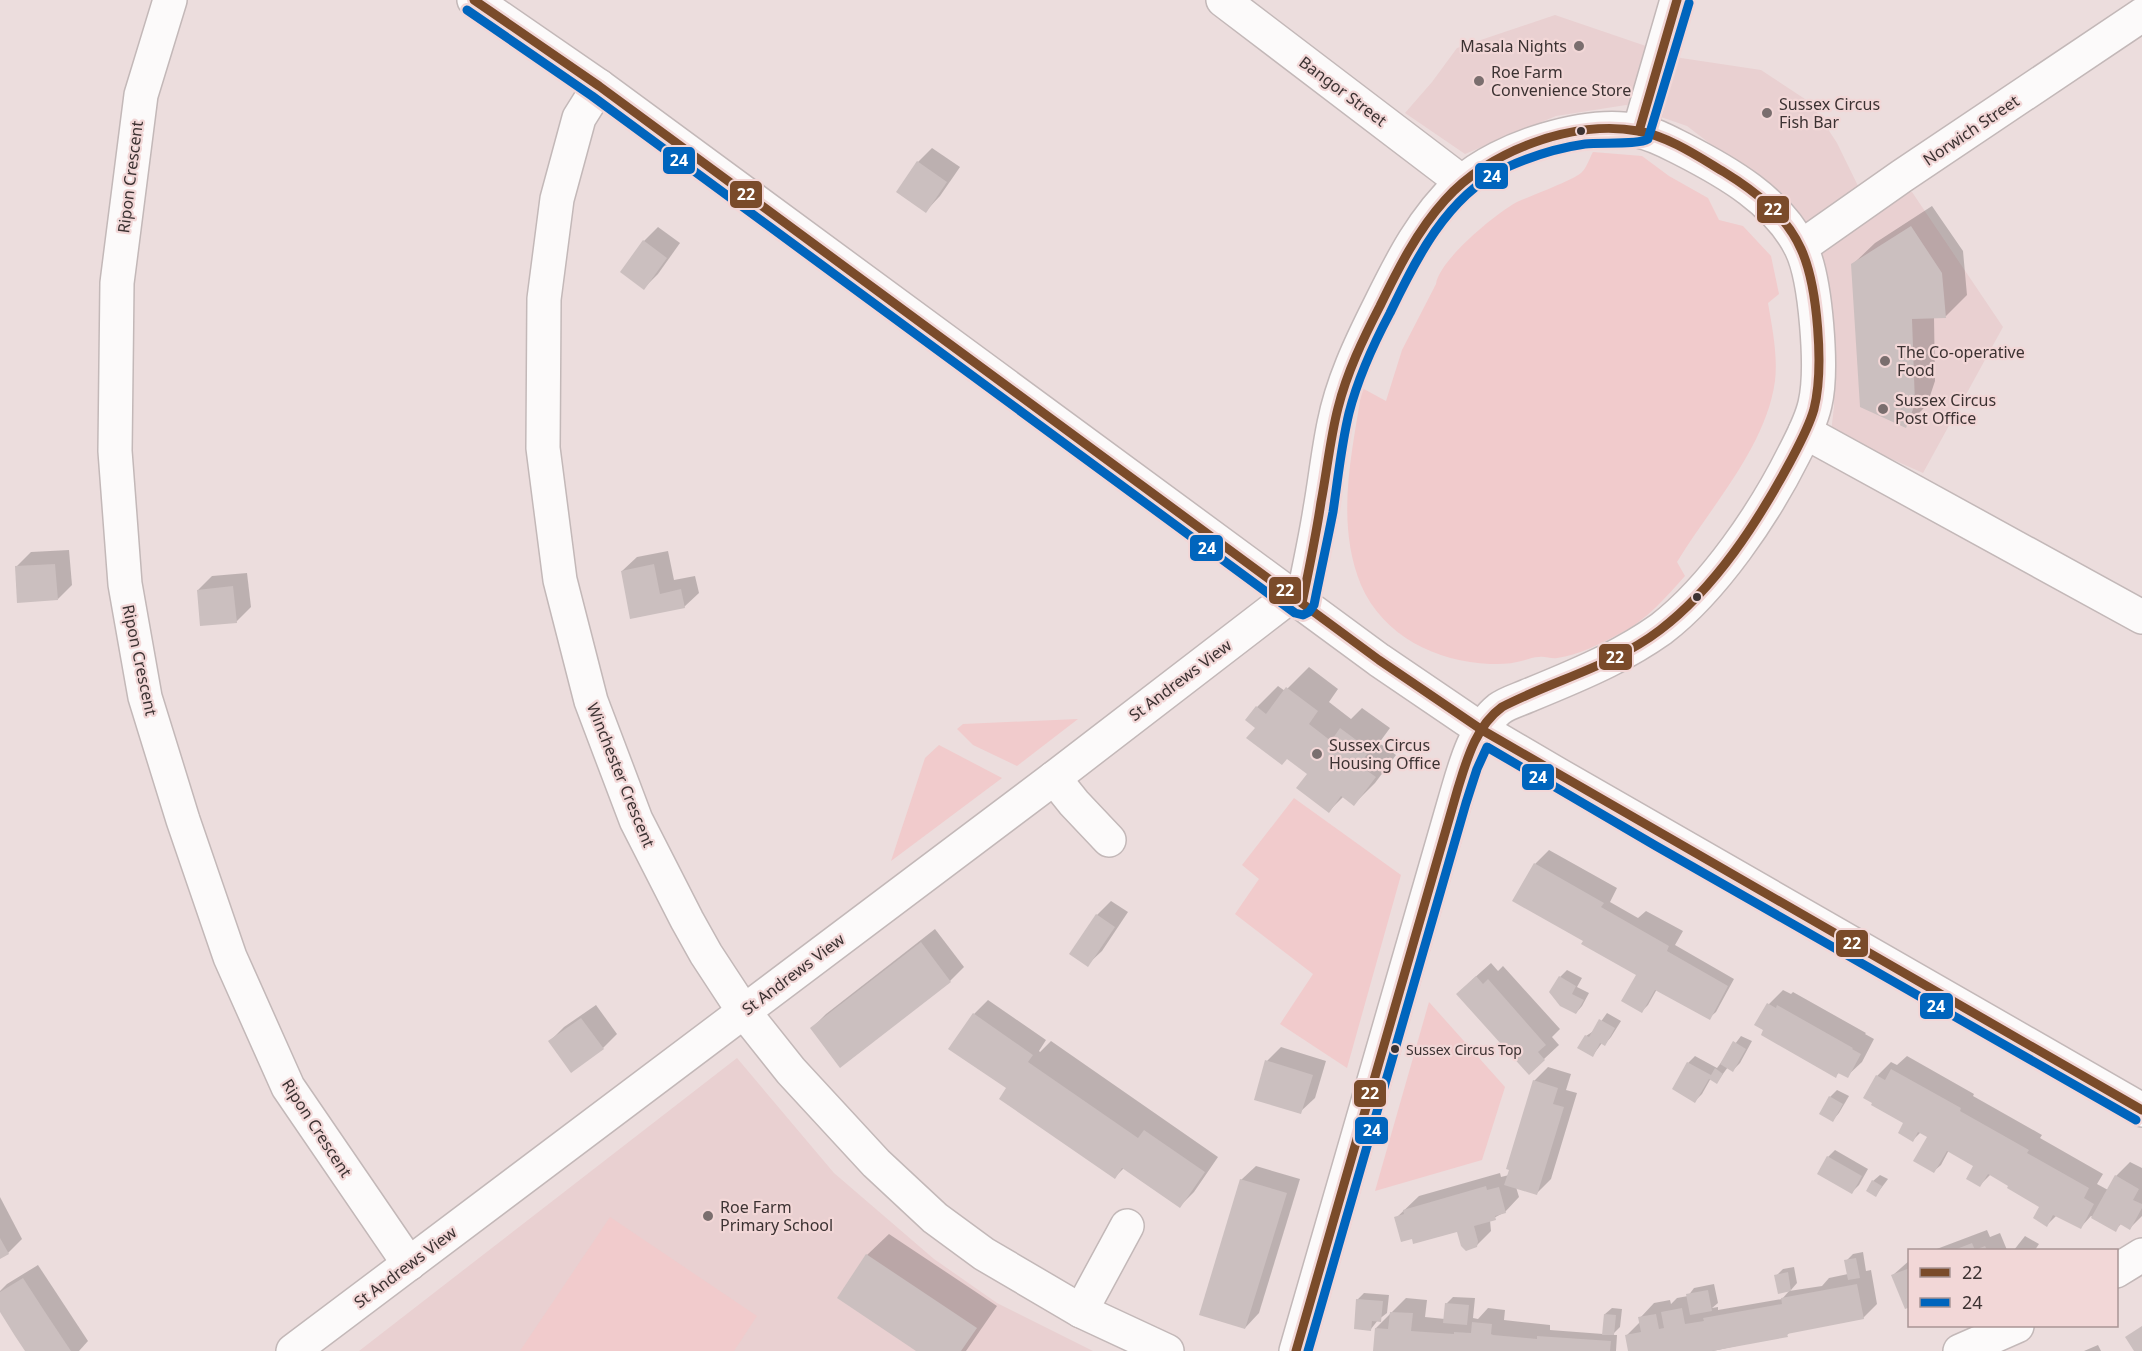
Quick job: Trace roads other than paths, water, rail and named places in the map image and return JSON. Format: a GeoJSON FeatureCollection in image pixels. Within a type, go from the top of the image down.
{"type":"FeatureCollection","features":[{"type":"Feature","properties":{"kind":"street","name":"Ripon Crescent"},"geometry":{"type":"LineString","coordinates":[[170,0],[141,95],[117,282],[116,462],[125,584],[145,697],[183,820],[230,957],[288,1087],[409,1264]]}},
{"type":"Feature","properties":{"kind":"street"},"geometry":{"type":"LineString","coordinates":[[474,0],[599,86],[1379,660],[1482,730],[1662,836],[2142,1110]]}},
{"type":"Feature","properties":{"kind":"street","name":"Bangor Street"},"geometry":{"type":"LineString","coordinates":[[1223,0],[1462,182]]}},
{"type":"Feature","properties":{"kind":"street"},"geometry":{"type":"LineString","coordinates":[[1639,130],[1677,0]]}},
{"type":"Feature","properties":{"kind":"street","name":"Norwich Street"},"geometry":{"type":"LineString","coordinates":[[1801,247],[1902,176],[2142,15]]}},
{"type":"Feature","properties":{"kind":"street","name":"Winchester Crescent"},"geometry":{"type":"LineString","coordinates":[[599,86],[579,118],[557,199],[544,298],[543,448],[560,580],[591,701],[636,820],[696,937],[744,1011],[815,1098],[876,1163],[935,1218],[984,1254],[1081,1311],[1167,1351]]}},
{"type":"Feature","properties":{"kind":"street"},"geometry":{"type":"LineString","coordinates":[[1296,1351],[1455,801],[1466,765],[1482,730],[1500,708],[1607,661],[1648,638],[1676,616],[1707,583],[1757,519],[1805,432],[1814,410],[1818,389],[1820,370],[1809,275],[1801,247],[1778,217],[1751,191],[1701,159],[1665,140],[1639,130],[1608,129],[1581,132],[1528,145],[1494,161],[1462,182],[1414,239],[1364,336],[1343,388],[1334,423],[1312,562],[1297,599]]}},
{"type":"Feature","properties":{"kind":"street"},"geometry":{"type":"LineString","coordinates":[[1805,432],[2142,617]]}},
{"type":"Feature","properties":{"kind":"street","name":"St Andrews View"},"geometry":{"type":"LineString","coordinates":[[293,1351],[1054,778],[1297,599]]}},
{"type":"Feature","properties":{"kind":"street"},"geometry":{"type":"LineString","coordinates":[[1054,778],[1109,840]]}},
{"type":"Feature","properties":{"kind":"street"},"geometry":{"type":"LineString","coordinates":[[1081,1311],[1127,1226]]}},
{"type":"Feature","properties":{"kind":"street"},"geometry":{"type":"LineString","coordinates":[[2118,1270],[2142,1255]]}},
{"type":"Feature","properties":{"kind":"street"},"geometry":{"type":"LineString","coordinates":[[1960,1351],[2015,1327]]}},
{"type":"Feature","properties":{"kind":"place","name":"Masala Nights"},"geometry":{"type":"Point","coordinates":[1579,46]}},
{"type":"Feature","properties":{"kind":"place","name":"Roe Farm Convenience Store"},"geometry":{"type":"Point","coordinates":[1479,81]}},
{"type":"Feature","properties":{"kind":"place","name":"Sussex Circus Fish Bar"},"geometry":{"type":"Point","coordinates":[1767,113]}},
{"type":"Feature","properties":{"kind":"place","name":"The Co-operative Food"},"geometry":{"type":"Point","coordinates":[1885,361]}},
{"type":"Feature","properties":{"kind":"place","name":"Sussex Circus Post Office"},"geometry":{"type":"Point","coordinates":[1883,409]}},
{"type":"Feature","properties":{"kind":"place","name":"Sussex Circus Housing Office"},"geometry":{"type":"Point","coordinates":[1317,754]}},
{"type":"Feature","properties":{"kind":"place","name":"Sussex Circus Top"},"geometry":{"type":"Point","coordinates":[1395,1049]}},
{"type":"Feature","properties":{"kind":"place","name":"Roe Farm Primary School"},"geometry":{"type":"Point","coordinates":[708,1216]}}]}
